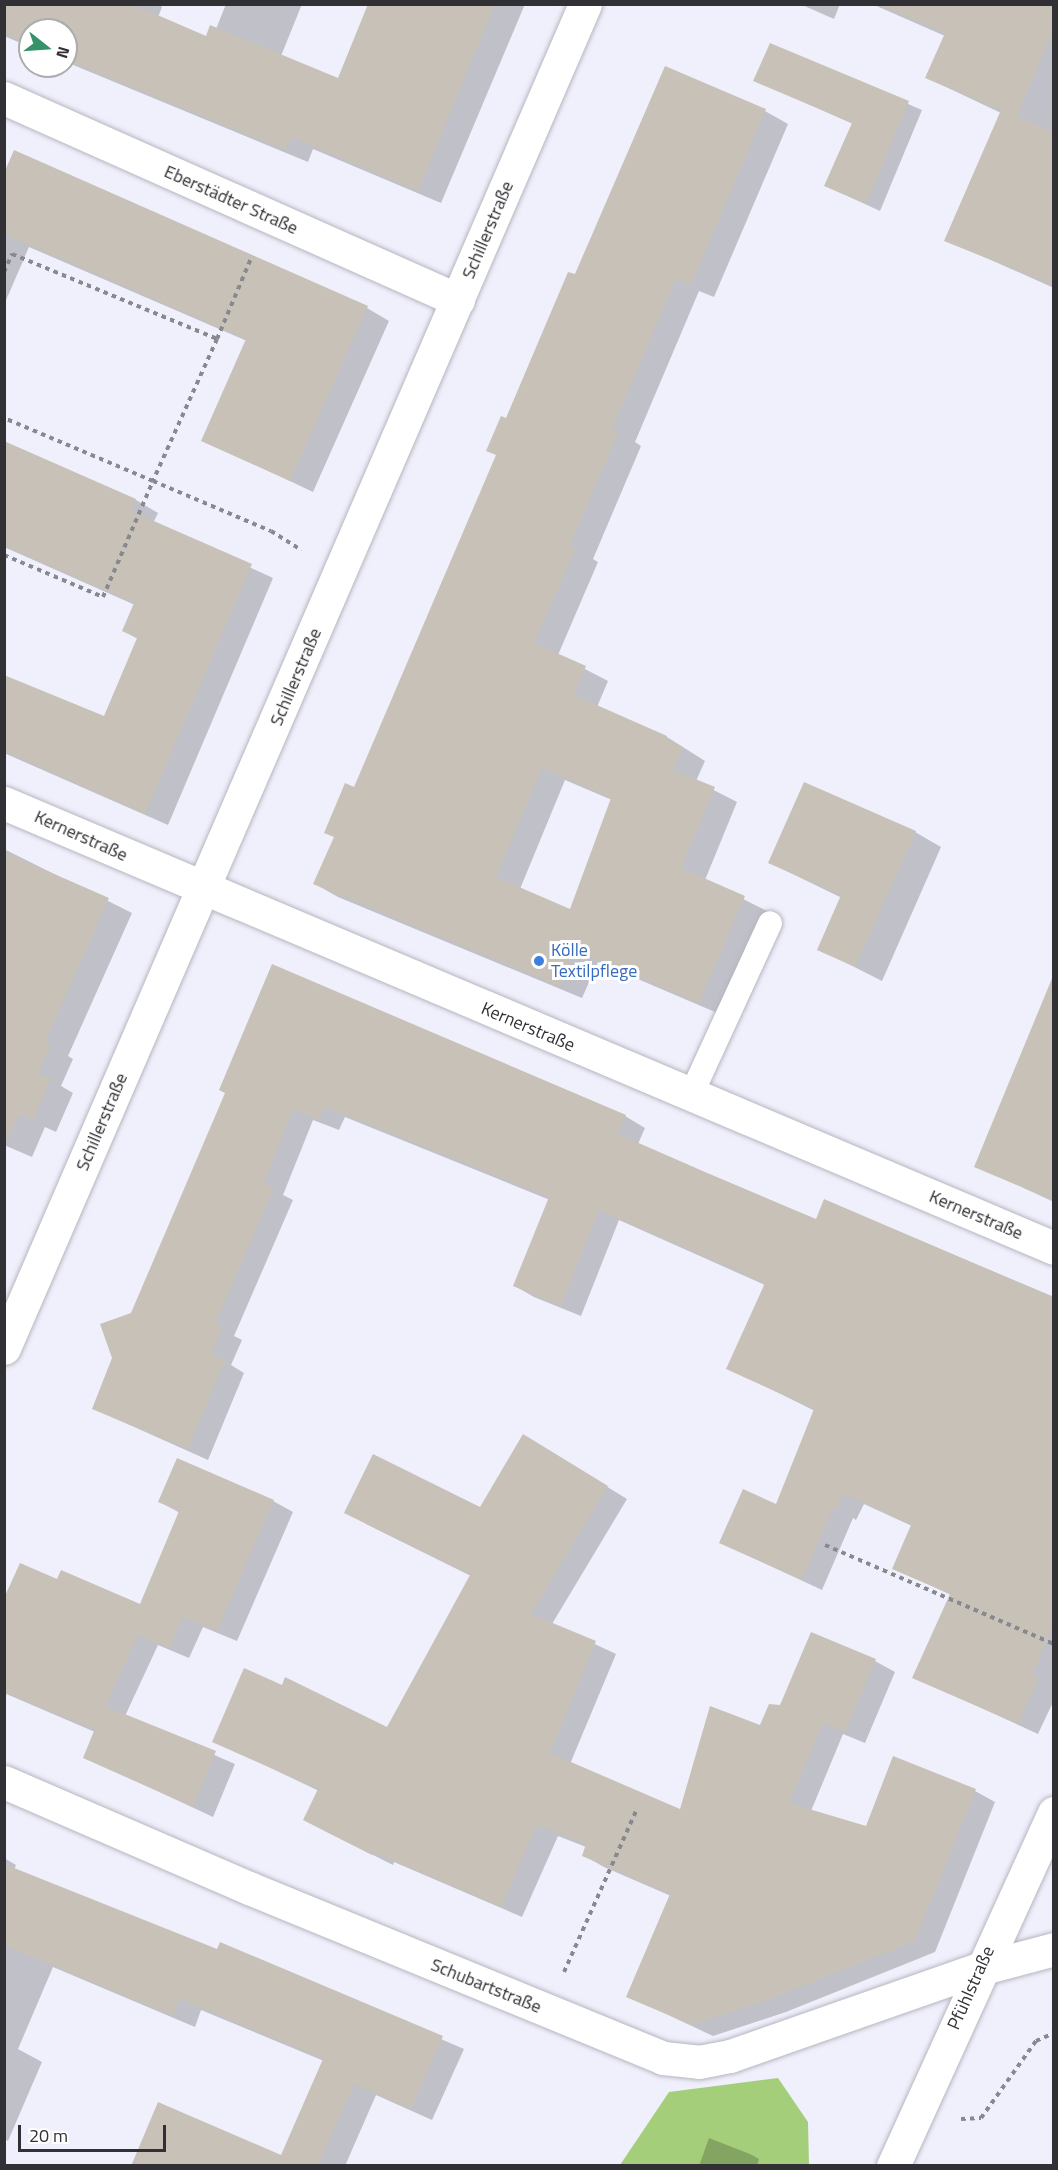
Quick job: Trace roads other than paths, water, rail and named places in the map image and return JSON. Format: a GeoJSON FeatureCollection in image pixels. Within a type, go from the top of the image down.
{"type":"FeatureCollection","features":[{"type":"Feature","properties":{"kind":"street","name":"Schillerstraße"},"geometry":{"type":"LineString","coordinates":[[4,1348],[585,4]]}},
{"type":"Feature","properties":{"kind":"street","name":"Eberstädter Straße"},"geometry":{"type":"LineString","coordinates":[[4,98],[458,300]]}},
{"type":"Feature","properties":{"kind":"street","name":"Kernerstraße"},"geometry":{"type":"LineString","coordinates":[[4,802],[203,889],[1053,1248]]}},
{"type":"Feature","properties":{"kind":"street","name":"Schubartstraße"},"geometry":{"type":"LineString","coordinates":[[4,1782],[663,2058],[699,2062],[729,2056],[979,1969],[1053,1949]]}},
{"type":"Feature","properties":{"kind":"street","name":"Pfühlstraße"},"geometry":{"type":"LineString","coordinates":[[893,2166],[979,1969],[1053,1813]]}},
{"type":"Feature","properties":{"kind":"lane"},"geometry":{"type":"LineString","coordinates":[[691,1095],[770,923]]}},
{"type":"Feature","properties":{"kind":"place","name":"Kölle Textilpflege"},"geometry":{"type":"Point","coordinates":[539,961]}}]}
